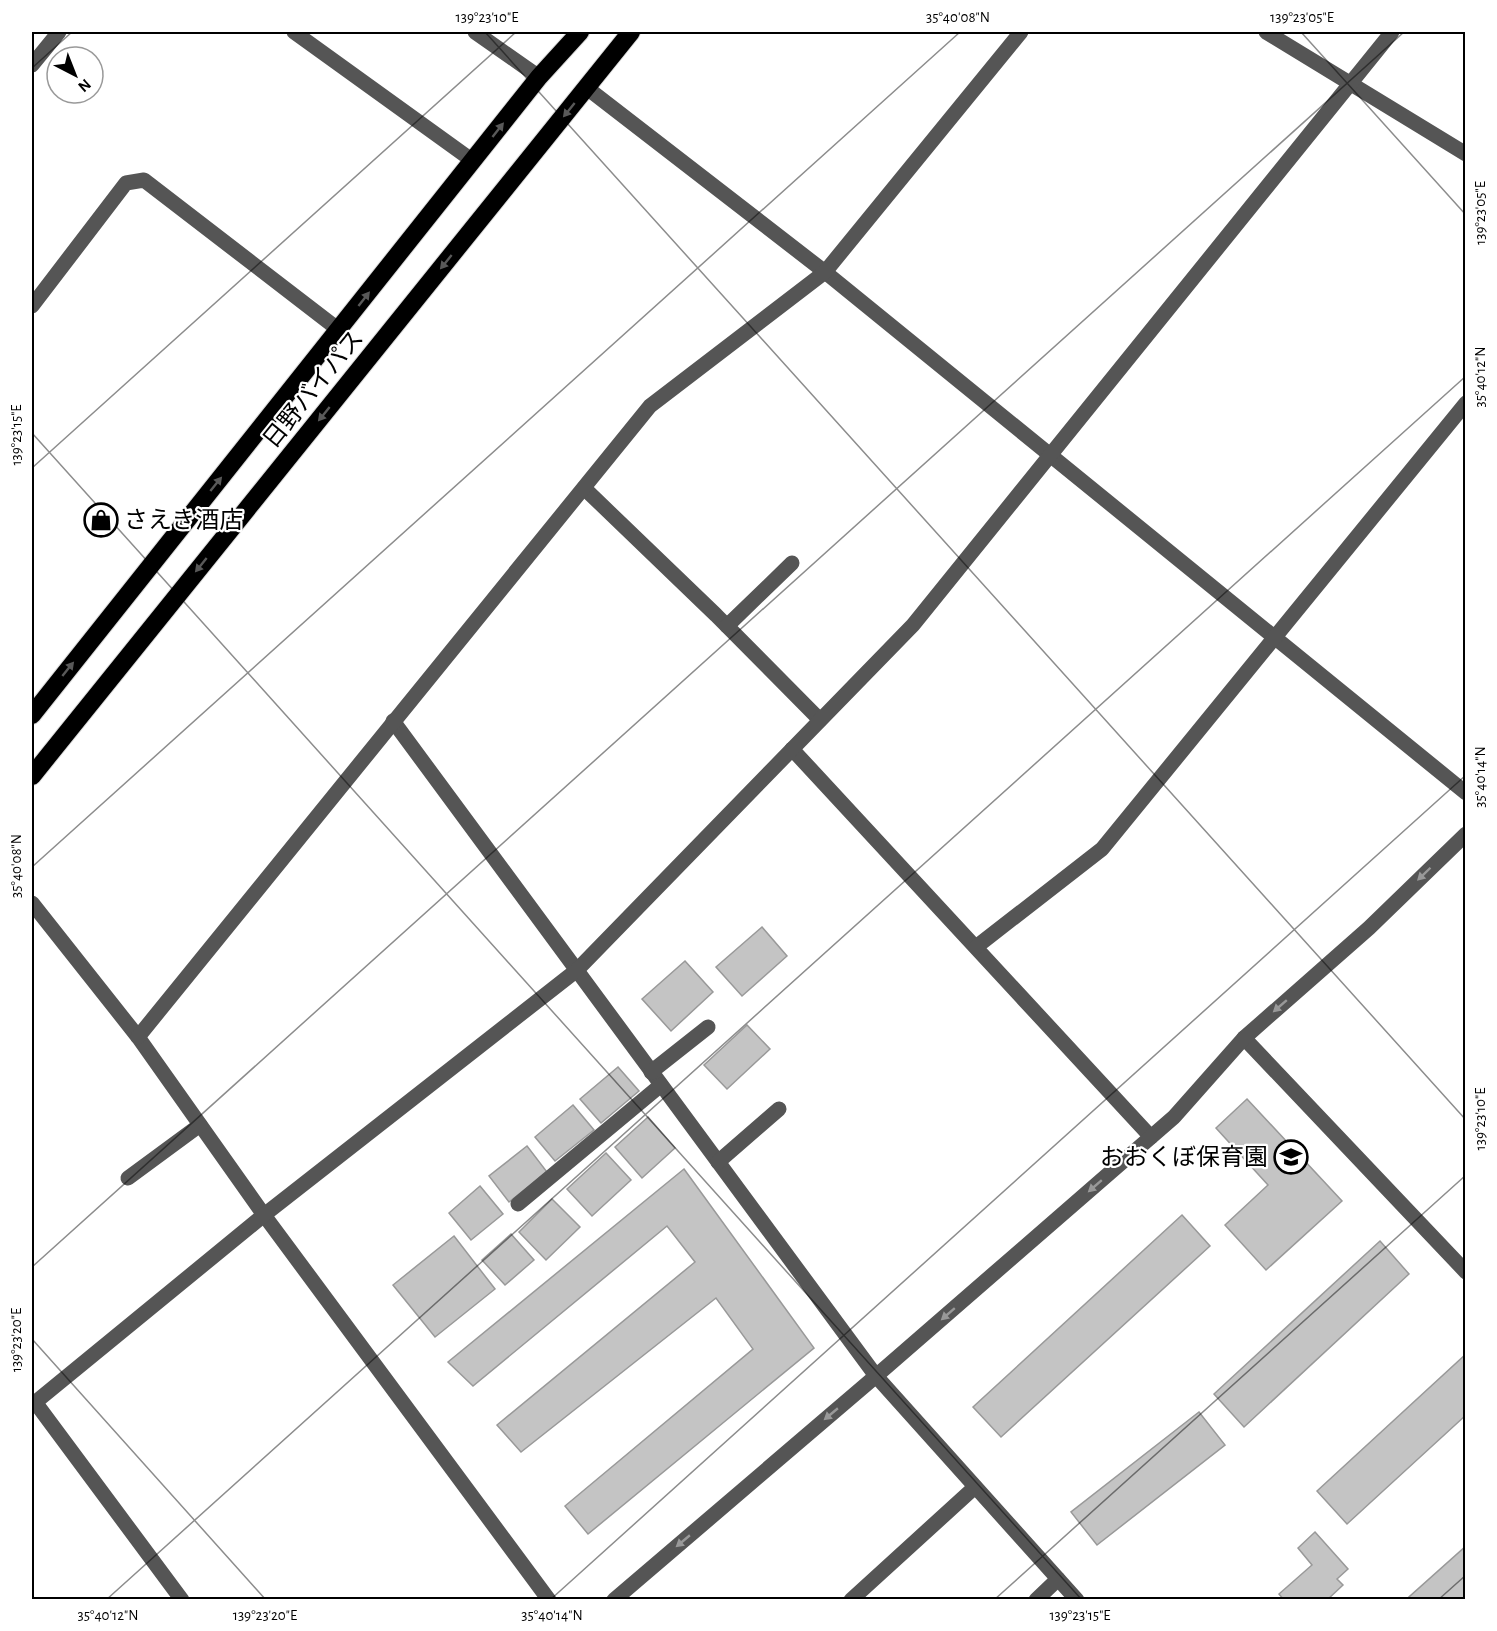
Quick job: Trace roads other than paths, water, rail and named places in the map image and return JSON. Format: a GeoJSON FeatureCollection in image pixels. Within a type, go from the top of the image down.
{"type":"FeatureCollection","features":[{"type":"Feature","properties":{"kind":"highway","name":"日野バイパス"},"geometry":{"type":"LineString","coordinates":[[32,715],[539,77],[580,32]]}},
{"type":"Feature","properties":{"kind":"highway","name":"日野バイパス"},"geometry":{"type":"LineString","coordinates":[[32,776],[631,32]]}},
{"type":"Feature","properties":{"kind":"street"},"geometry":{"type":"LineString","coordinates":[[32,65],[59,32]]}},
{"type":"Feature","properties":{"kind":"street"},"geometry":{"type":"LineString","coordinates":[[294,32],[473,161]]}},
{"type":"Feature","properties":{"kind":"street"},"geometry":{"type":"LineString","coordinates":[[475,32],[539,77]]}},
{"type":"Feature","properties":{"kind":"street"},"geometry":{"type":"LineString","coordinates":[[138,1037],[650,406],[825,272],[1021,32]]}},
{"type":"Feature","properties":{"kind":"street"},"geometry":{"type":"LineString","coordinates":[[1266,32],[1466,154]]}},
{"type":"Feature","properties":{"kind":"street"},"geometry":{"type":"LineString","coordinates":[[182,1599],[33,1403],[264,1215],[577,970],[913,625],[1392,32]]}},
{"type":"Feature","properties":{"kind":"street"},"geometry":{"type":"LineString","coordinates":[[587,88],[825,272],[1466,793]]}},
{"type":"Feature","properties":{"kind":"street"},"geometry":{"type":"LineString","coordinates":[[32,306],[126,183],[144,180],[339,330]]}},
{"type":"Feature","properties":{"kind":"street"},"geometry":{"type":"LineString","coordinates":[[976,947],[1102,849],[1466,403]]}},
{"type":"Feature","properties":{"kind":"street"},"geometry":{"type":"LineString","coordinates":[[584,488],[727,626],[820,720]]}},
{"type":"Feature","properties":{"kind":"street"},"geometry":{"type":"LineString","coordinates":[[727,626],[792,563]]}},
{"type":"Feature","properties":{"kind":"street"},"geometry":{"type":"LineString","coordinates":[[393,721],[876,1377],[1077,1599]]}},
{"type":"Feature","properties":{"kind":"street"},"geometry":{"type":"LineString","coordinates":[[792,748],[1151,1137]]}},
{"type":"Feature","properties":{"kind":"street"},"geometry":{"type":"LineString","coordinates":[[614,1599],[876,1377],[1174,1117],[1244,1038],[1369,928],[1466,834]]}},
{"type":"Feature","properties":{"kind":"street"},"geometry":{"type":"LineString","coordinates":[[32,903],[138,1037],[264,1215],[549,1599]]}},
{"type":"Feature","properties":{"kind":"street"},"geometry":{"type":"LineString","coordinates":[[651,1072],[708,1027]]}},
{"type":"Feature","properties":{"kind":"street"},"geometry":{"type":"LineString","coordinates":[[1244,1038],[1464,1267]]}},
{"type":"Feature","properties":{"kind":"street"},"geometry":{"type":"LineString","coordinates":[[518,1204],[661,1085]]}},
{"type":"Feature","properties":{"kind":"street"},"geometry":{"type":"LineString","coordinates":[[718,1162],[779,1109]]}},
{"type":"Feature","properties":{"kind":"street"},"geometry":{"type":"LineString","coordinates":[[128,1178],[201,1125]]}},
{"type":"Feature","properties":{"kind":"street"},"geometry":{"type":"LineString","coordinates":[[851,1599],[975,1486]]}},
{"type":"Feature","properties":{"kind":"street"},"geometry":{"type":"LineString","coordinates":[[1036,1599],[1058,1579]]}},
{"type":"Feature","properties":{"kind":"place","name":"さえき酒店"},"geometry":{"type":"Point","coordinates":[101,520]}},
{"type":"Feature","properties":{"kind":"place","name":"おおくぼ保育園"},"geometry":{"type":"Point","coordinates":[1291,1157]}}]}
